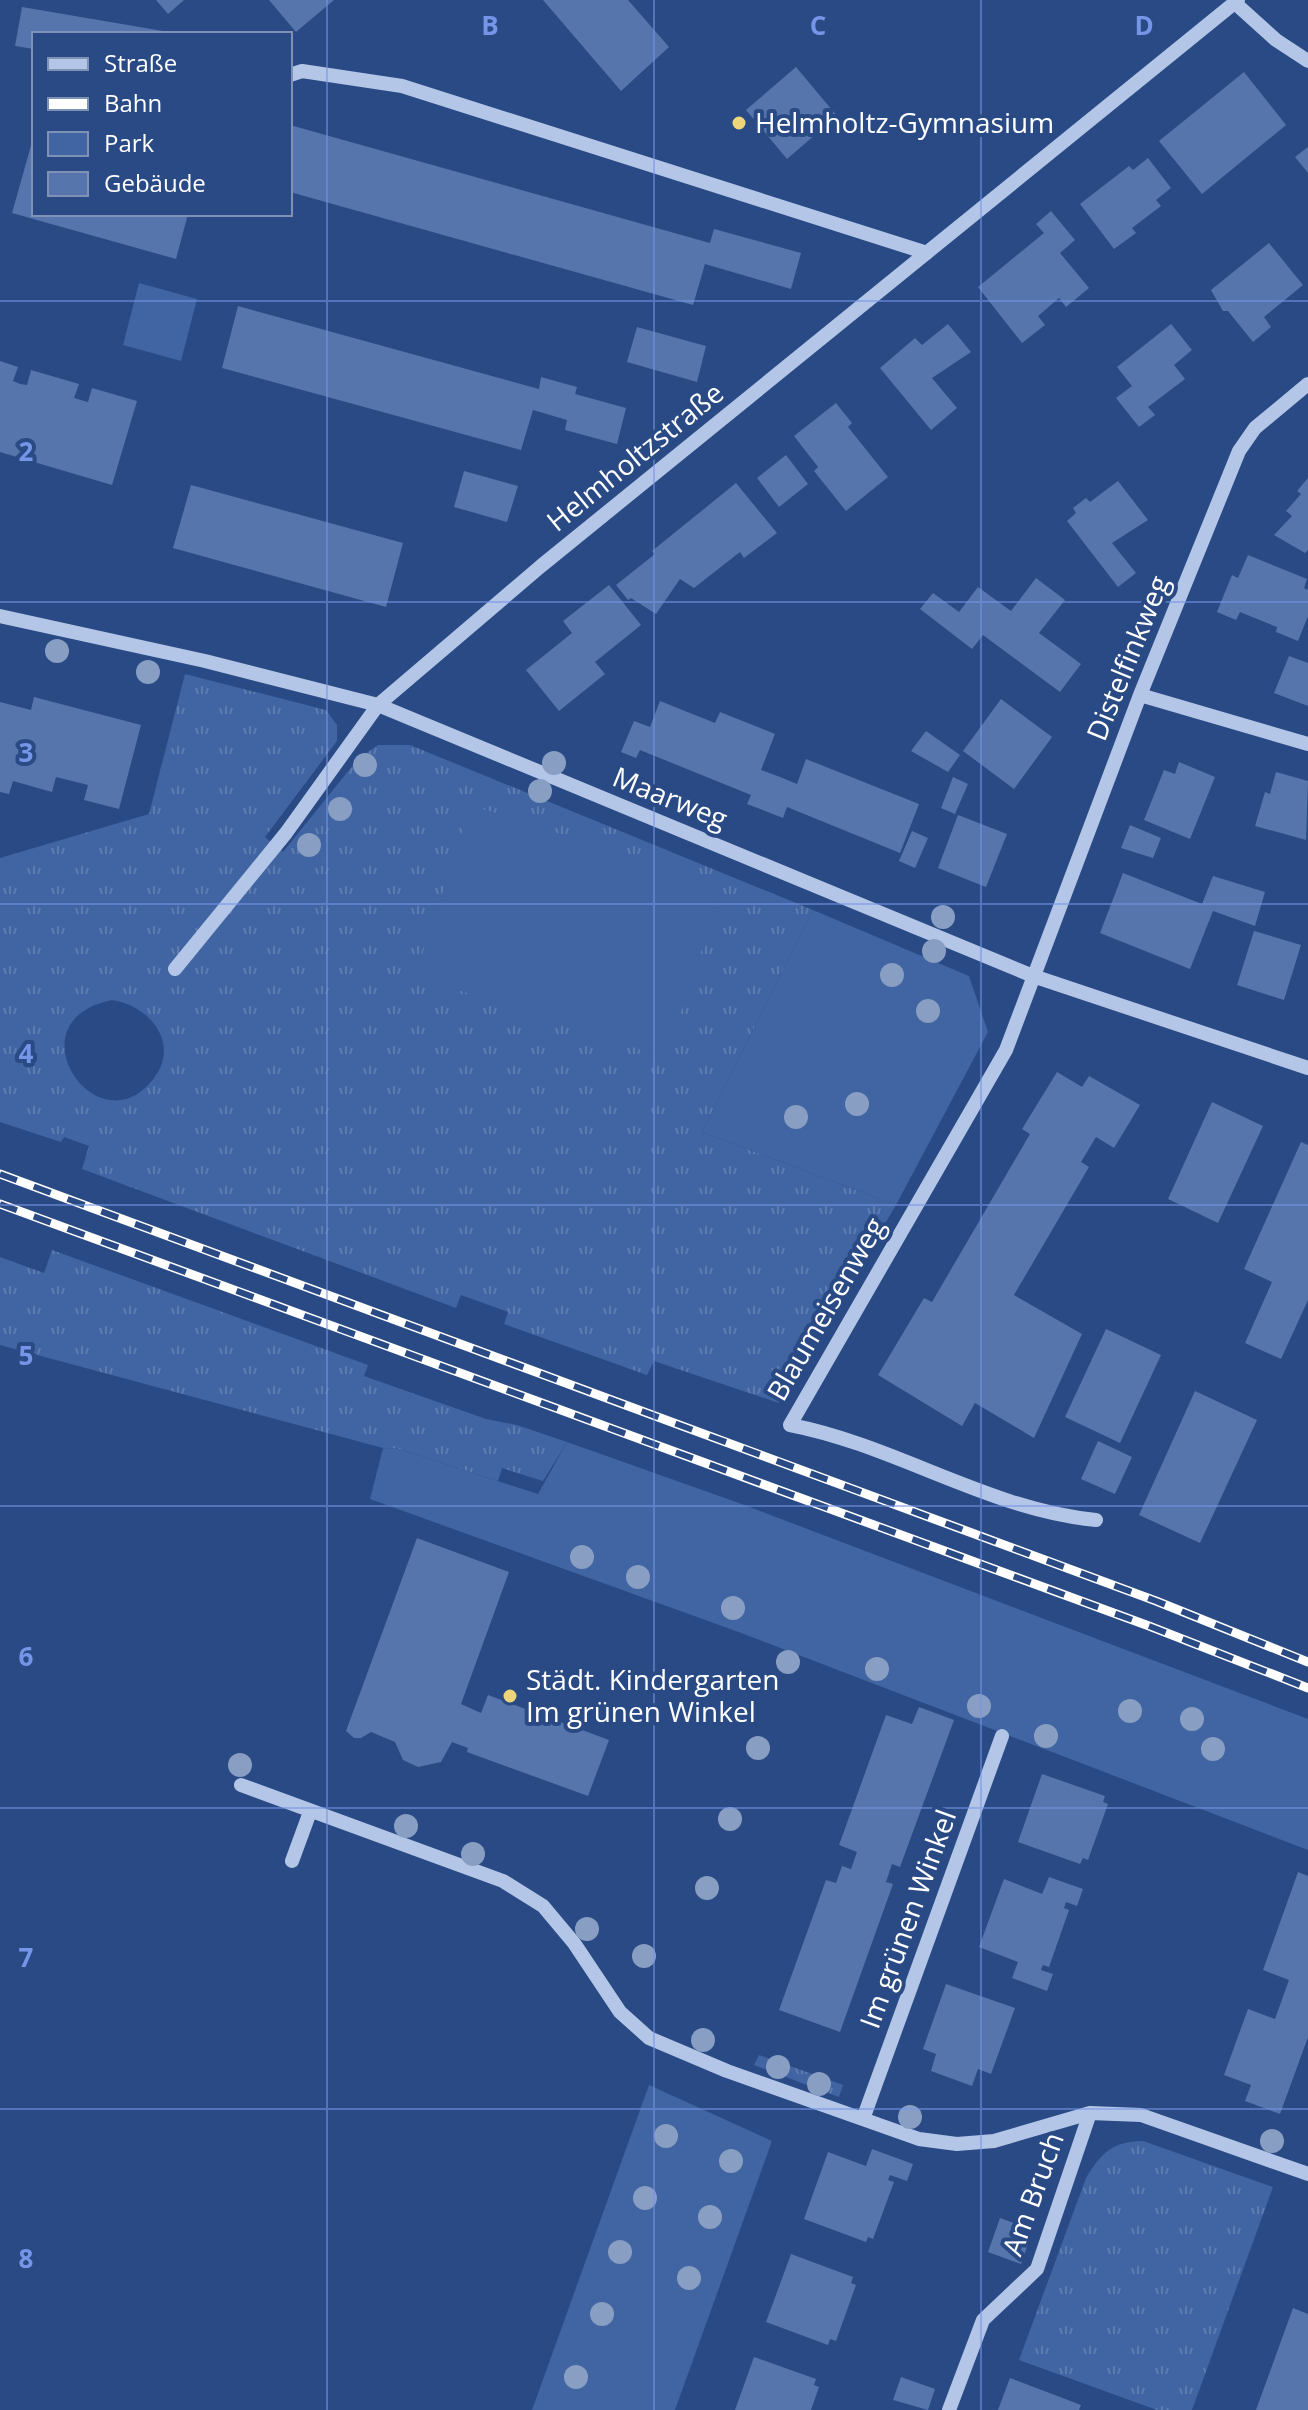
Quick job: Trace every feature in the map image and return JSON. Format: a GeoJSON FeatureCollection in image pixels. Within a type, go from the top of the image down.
{"type":"FeatureCollection","features":[{"type":"Feature","properties":{"kind":"street"},"geometry":{"type":"LineString","coordinates":[[1237,1],[1276,40],[1308,61]]}},
{"type":"Feature","properties":{"kind":"street","name":"Helmholtzstraße"},"geometry":{"type":"LineString","coordinates":[[175,969],[286,833],[378,705],[541,566],[1237,1]]}},
{"type":"Feature","properties":{"kind":"street"},"geometry":{"type":"LineString","coordinates":[[292,74],[302,71],[402,86],[927,253]]}},
{"type":"Feature","properties":{"kind":"street","name":"Distelfinkweg"},"geometry":{"type":"LineString","coordinates":[[1033,976],[1140,695],[1239,451],[1255,428],[1308,384]]}},
{"type":"Feature","properties":{"kind":"street","name":"Maarweg"},"geometry":{"type":"LineString","coordinates":[[0,616],[205,661],[378,705],[1033,976],[1308,1068]]}},
{"type":"Feature","properties":{"kind":"street"},"geometry":{"type":"LineString","coordinates":[[1140,695],[1308,744]]}},
{"type":"Feature","properties":{"kind":"street","name":"Blaumeisenweg"},"geometry":{"type":"LineString","coordinates":[[1033,976],[1006,1050],[790,1425],[835,1434],[1052,1516],[1096,1520]]}},
{"type":"Feature","properties":{"kind":"street","name":"Im grünen Winkel"},"geometry":{"type":"LineString","coordinates":[[863,2119],[1002,1736]]}},
{"type":"Feature","properties":{"kind":"street"},"geometry":{"type":"LineString","coordinates":[[241,1785],[503,1881],[543,1906],[574,1943],[620,2012],[649,2038],[727,2071],[919,2139],[957,2144],[994,2141],[1090,2113],[1141,2115],[1308,2174]]}},
{"type":"Feature","properties":{"kind":"street"},"geometry":{"type":"LineString","coordinates":[[292,1861],[310,1812]]}},
{"type":"Feature","properties":{"kind":"street","name":"Am Bruch"},"geometry":{"type":"LineString","coordinates":[[949,2410],[983,2320],[1037,2269],[1090,2113]]}},
{"type":"Feature","properties":{"kind":"green space"},"geometry":{"type":"Polygon","coordinates":[[[139,283],[197,299],[181,361],[123,345],[139,283]]]}},
{"type":"Feature","properties":{"kind":"green space"},"geometry":{"type":"Polygon","coordinates":[[[185,674],[326,710],[337,725],[337,741],[265,837],[283,852],[358,759],[378,745],[410,745],[813,910],[702,1132],[896,1205],[779,1403],[654,1361],[647,1375],[504,1324],[508,1312],[461,1295],[456,1308],[82,1169],[89,1146],[64,1137],[61,1142],[0,1122],[0,858],[149,814],[185,674]],[[112,1000],[82,1012],[67,1031],[65,1053],[73,1075],[89,1091],[110,1100],[132,1097],[154,1078],[164,1051],[157,1027],[138,1009],[112,1000]]]}},
{"type":"Feature","properties":{"kind":"green space"},"geometry":{"type":"Polygon","coordinates":[[[471,805],[722,887],[666,1058],[415,976],[471,805]]]}},
{"type":"Feature","properties":{"kind":"green space"},"geometry":{"type":"Polygon","coordinates":[[[813,910],[969,976],[988,1032],[896,1205],[702,1132],[813,910]]]}},
{"type":"Feature","properties":{"kind":"green space"},"geometry":{"type":"Polygon","coordinates":[[[52,1250],[368,1365],[364,1376],[486,1419],[517,1425],[567,1442],[543,1481],[502,1468],[498,1481],[399,1449],[383,1448],[0,1345],[0,1257],[44,1273],[52,1250]]]}},
{"type":"Feature","properties":{"kind":"green space"},"geometry":{"type":"Polygon","coordinates":[[[567,1442],[739,1503],[1308,1719],[1308,1850],[744,1634],[370,1499],[383,1448],[399,1449],[538,1494],[567,1442]]]}},
{"type":"Feature","properties":{"kind":"green space"},"geometry":{"type":"Polygon","coordinates":[[[759,2055],[843,2085],[839,2097],[754,2065],[759,2055]]]}},
{"type":"Feature","properties":{"kind":"green space"},"geometry":{"type":"Polygon","coordinates":[[[649,2085],[772,2141],[675,2410],[532,2410],[649,2085]]]}},
{"type":"Feature","properties":{"kind":"green space"},"geometry":{"type":"Polygon","coordinates":[[[1143,2141],[1273,2187],[1192,2410],[1157,2410],[1019,2360],[1086,2178],[1109,2150],[1143,2141]]]}},
{"type":"Feature","properties":{"kind":"building"},"geometry":{"type":"Polygon","coordinates":[[[156,0],[184,0],[168,14],[156,0]]]}},
{"type":"Feature","properties":{"kind":"building"},"geometry":{"type":"Polygon","coordinates":[[[269,0],[334,0],[296,32],[269,0]]]}},
{"type":"Feature","properties":{"kind":"building"},"geometry":{"type":"Polygon","coordinates":[[[543,0],[628,0],[669,47],[621,91],[543,0]]]}},
{"type":"Feature","properties":{"kind":"building"},"geometry":{"type":"Polygon","coordinates":[[[22,7],[169,32],[32,32],[32,49],[15,46],[22,7]]]}},
{"type":"Feature","properties":{"kind":"building"},"geometry":{"type":"Polygon","coordinates":[[[796,67],[837,116],[787,159],[746,110],[796,67]]]}},
{"type":"Feature","properties":{"kind":"building"},"geometry":{"type":"Polygon","coordinates":[[[1244,72],[1286,125],[1202,194],[1159,141],[1244,72]]]}},
{"type":"Feature","properties":{"kind":"building"},"geometry":{"type":"Polygon","coordinates":[[[292,126],[710,243],[714,229],[801,253],[791,289],[705,264],[693,305],[292,193],[292,126]]]}},
{"type":"Feature","properties":{"kind":"building"},"geometry":{"type":"Polygon","coordinates":[[[32,142],[32,216],[187,216],[176,259],[12,213],[32,142]]]}},
{"type":"Feature","properties":{"kind":"building"},"geometry":{"type":"Polygon","coordinates":[[[1308,147],[1308,173],[1295,157],[1308,147]]]}},
{"type":"Feature","properties":{"kind":"building"},"geometry":{"type":"Polygon","coordinates":[[[1148,158],[1171,188],[1156,200],[1161,206],[1132,228],[1136,233],[1114,249],[1080,204],[1129,166],[1133,170],[1148,158]]]}},
{"type":"Feature","properties":{"kind":"building"},"geometry":{"type":"Polygon","coordinates":[[[1051,211],[1075,240],[1060,253],[1089,288],[1066,307],[1059,298],[1038,316],[1045,325],[1022,343],[978,287],[1044,233],[1036,224],[1051,211]]]}},
{"type":"Feature","properties":{"kind":"building"},"geometry":{"type":"Polygon","coordinates":[[[1269,243],[1303,285],[1264,317],[1271,327],[1253,342],[1228,311],[1223,311],[1211,290],[1269,243]]]}},
{"type":"Feature","properties":{"kind":"building"},"geometry":{"type":"Polygon","coordinates":[[[238,306],[539,389],[541,377],[577,387],[575,394],[626,408],[617,444],[565,430],[567,420],[533,410],[521,450],[222,368],[238,306]]]}},
{"type":"Feature","properties":{"kind":"building"},"geometry":{"type":"Polygon","coordinates":[[[948,324],[971,352],[932,378],[957,408],[931,430],[880,368],[915,338],[922,345],[948,324]]]}},
{"type":"Feature","properties":{"kind":"building"},"geometry":{"type":"Polygon","coordinates":[[[1171,324],[1192,350],[1174,365],[1185,379],[1148,407],[1155,415],[1139,427],[1116,398],[1132,386],[1117,367],[1171,324]]]}},
{"type":"Feature","properties":{"kind":"building"},"geometry":{"type":"Polygon","coordinates":[[[637,327],[706,346],[697,382],[627,362],[637,327]]]}},
{"type":"Feature","properties":{"kind":"building"},"geometry":{"type":"Polygon","coordinates":[[[0,361],[18,367],[13,381],[20,384],[27,385],[31,370],[79,384],[74,398],[88,402],[92,388],[137,401],[112,485],[0,452],[0,361]]]}},
{"type":"Feature","properties":{"kind":"building"},"geometry":{"type":"Polygon","coordinates":[[[836,403],[852,423],[848,427],[888,477],[846,511],[814,471],[818,467],[794,436],[836,403]]]}},
{"type":"Feature","properties":{"kind":"building"},"geometry":{"type":"Polygon","coordinates":[[[786,455],[808,484],[779,507],[757,478],[786,455]]]}},
{"type":"Feature","properties":{"kind":"building"},"geometry":{"type":"Polygon","coordinates":[[[464,471],[518,486],[507,522],[454,507],[464,471]]]}},
{"type":"Feature","properties":{"kind":"building"},"geometry":{"type":"Polygon","coordinates":[[[1308,478],[1308,550],[1305,553],[1274,535],[1292,516],[1286,511],[1301,494],[1297,491],[1308,478]]]}},
{"type":"Feature","properties":{"kind":"building"},"geometry":{"type":"Polygon","coordinates":[[[1118,481],[1148,520],[1112,543],[1136,573],[1118,587],[1067,521],[1076,513],[1073,508],[1086,498],[1090,502],[1118,481]]]}},
{"type":"Feature","properties":{"kind":"building"},"geometry":{"type":"Polygon","coordinates":[[[736,483],[777,533],[744,558],[740,552],[694,588],[680,579],[656,614],[631,598],[628,600],[616,585],[655,554],[652,551],[736,483]]]}},
{"type":"Feature","properties":{"kind":"building"},"geometry":{"type":"Polygon","coordinates":[[[191,485],[403,543],[386,607],[173,548],[191,485]]]}},
{"type":"Feature","properties":{"kind":"building"},"geometry":{"type":"Polygon","coordinates":[[[1248,555],[1307,579],[1304,588],[1308,590],[1308,616],[1298,641],[1276,632],[1277,627],[1240,612],[1236,620],[1217,612],[1232,575],[1238,578],[1248,555]]]}},
{"type":"Feature","properties":{"kind":"building"},"geometry":{"type":"Polygon","coordinates":[[[1036,578],[1065,600],[1039,633],[1081,664],[1060,692],[983,635],[972,649],[920,609],[933,593],[959,612],[978,587],[1011,611],[1036,578]]]}},
{"type":"Feature","properties":{"kind":"building"},"geometry":{"type":"Polygon","coordinates":[[[609,585],[641,625],[595,662],[605,674],[559,711],[526,670],[572,633],[563,621],[609,585]]]}},
{"type":"Feature","properties":{"kind":"building"},"geometry":{"type":"Polygon","coordinates":[[[1289,656],[1308,663],[1308,706],[1274,693],[1289,656]]]}},
{"type":"Feature","properties":{"kind":"building"},"geometry":{"type":"Polygon","coordinates":[[[34,697],[141,725],[119,809],[84,800],[88,785],[56,777],[52,792],[13,781],[9,794],[0,792],[0,702],[31,710],[34,697]]]}},
{"type":"Feature","properties":{"kind":"building"},"geometry":{"type":"Polygon","coordinates":[[[1001,699],[1052,737],[1014,789],[963,751],[1001,699]]]}},
{"type":"Feature","properties":{"kind":"building"},"geometry":{"type":"Polygon","coordinates":[[[660,701],[715,723],[720,712],[775,734],[761,770],[797,784],[806,759],[919,804],[900,853],[787,807],[783,818],[747,804],[751,795],[640,750],[636,758],[621,752],[634,721],[650,727],[660,701]]]}},
{"type":"Feature","properties":{"kind":"building"},"geometry":{"type":"Polygon","coordinates":[[[926,731],[960,755],[948,772],[911,751],[926,731]]]}},
{"type":"Feature","properties":{"kind":"building"},"geometry":{"type":"Polygon","coordinates":[[[1179,762],[1215,777],[1190,839],[1144,820],[1164,770],[1175,774],[1179,762]]]}},
{"type":"Feature","properties":{"kind":"building"},"geometry":{"type":"Polygon","coordinates":[[[1276,772],[1308,781],[1306,840],[1255,826],[1265,792],[1270,794],[1276,772]]]}},
{"type":"Feature","properties":{"kind":"building"},"geometry":{"type":"Polygon","coordinates":[[[953,777],[968,784],[955,814],[941,808],[953,777]]]}},
{"type":"Feature","properties":{"kind":"building"},"geometry":{"type":"Polygon","coordinates":[[[958,815],[1007,834],[986,887],[938,868],[958,815]]]}},
{"type":"Feature","properties":{"kind":"building"},"geometry":{"type":"Polygon","coordinates":[[[1130,825],[1161,838],[1153,858],[1121,848],[1130,825]]]}},
{"type":"Feature","properties":{"kind":"building"},"geometry":{"type":"Polygon","coordinates":[[[912,831],[928,838],[915,868],[899,861],[912,831]]]}},
{"type":"Feature","properties":{"kind":"building"},"geometry":{"type":"Polygon","coordinates":[[[1123,873],[1202,904],[1213,876],[1265,892],[1255,926],[1213,911],[1190,969],[1100,933],[1123,873]]]}},
{"type":"Feature","properties":{"kind":"building"},"geometry":{"type":"Polygon","coordinates":[[[1254,931],[1301,945],[1284,1000],[1237,985],[1254,931]]]}},
{"type":"Feature","properties":{"kind":"building"},"geometry":{"type":"Polygon","coordinates":[[[1057,1072],[1082,1087],[1089,1076],[1140,1105],[1114,1148],[1096,1137],[1081,1162],[1089,1167],[1014,1295],[1082,1334],[1034,1438],[975,1403],[962,1426],[878,1375],[924,1298],[932,1302],[1030,1134],[1022,1129],[1057,1072]]]}},
{"type":"Feature","properties":{"kind":"building"},"geometry":{"type":"Polygon","coordinates":[[[1212,1102],[1263,1126],[1218,1223],[1168,1199],[1212,1102]]]}},
{"type":"Feature","properties":{"kind":"building"},"geometry":{"type":"Polygon","coordinates":[[[1301,1142],[1308,1145],[1308,1300],[1281,1359],[1245,1343],[1272,1282],[1244,1269],[1301,1142]]]}},
{"type":"Feature","properties":{"kind":"building"},"geometry":{"type":"Polygon","coordinates":[[[1106,1329],[1161,1355],[1120,1443],[1065,1417],[1106,1329]]]}},
{"type":"Feature","properties":{"kind":"building"},"geometry":{"type":"Polygon","coordinates":[[[1195,1391],[1257,1420],[1200,1543],[1139,1515],[1195,1391]]]}},
{"type":"Feature","properties":{"kind":"building"},"geometry":{"type":"Polygon","coordinates":[[[1098,1441],[1132,1457],[1115,1494],[1081,1479],[1098,1441]]]}},
{"type":"Feature","properties":{"kind":"building"},"geometry":{"type":"Polygon","coordinates":[[[417,1538],[509,1572],[461,1704],[481,1713],[488,1695],[609,1740],[588,1796],[467,1752],[468,1748],[452,1742],[441,1762],[418,1767],[403,1760],[395,1742],[371,1732],[354,1738],[346,1731],[417,1538]]]}},
{"type":"Feature","properties":{"kind":"building"},"geometry":{"type":"Polygon","coordinates":[[[919,1707],[954,1720],[900,1867],[892,1864],[886,1882],[893,1884],[840,2032],[779,2010],[826,1880],[836,1883],[842,1866],[851,1869],[857,1852],[839,1845],[886,1715],[912,1724],[919,1707]]]}},
{"type":"Feature","properties":{"kind":"building"},"geometry":{"type":"Polygon","coordinates":[[[1042,1774],[1105,1796],[1103,1802],[1108,1804],[1088,1860],[1083,1858],[1080,1864],[1018,1842],[1042,1774]]]}},
{"type":"Feature","properties":{"kind":"building"},"geometry":{"type":"Polygon","coordinates":[[[1298,1872],[1308,1876],[1308,2037],[1280,2114],[1245,2101],[1251,2085],[1224,2075],[1248,2009],[1275,2019],[1289,1980],[1263,1970],[1298,1872]]]}},
{"type":"Feature","properties":{"kind":"building"},"geometry":{"type":"Polygon","coordinates":[[[1049,1877],[1083,1889],[1077,1906],[1066,1902],[1064,1908],[1069,1910],[1049,1967],[1043,1965],[1041,1970],[1053,1974],[1047,1991],[1012,1978],[1018,1962],[979,1947],[1004,1879],[1042,1894],[1049,1877]]]}},
{"type":"Feature","properties":{"kind":"building"},"geometry":{"type":"Polygon","coordinates":[[[946,1984],[1015,2008],[991,2074],[978,2069],[972,2086],[931,2071],[936,2054],[923,2049],[946,1984]]]}},
{"type":"Feature","properties":{"kind":"building"},"geometry":{"type":"Polygon","coordinates":[[[872,2149],[913,2164],[907,2181],[890,2175],[888,2180],[894,2182],[873,2239],[868,2237],[866,2242],[804,2219],[828,2152],[866,2166],[872,2149]]]}},
{"type":"Feature","properties":{"kind":"building"},"geometry":{"type":"Polygon","coordinates":[[[1000,2218],[1033,2230],[1021,2264],[988,2252],[1000,2218]]]}},
{"type":"Feature","properties":{"kind":"building"},"geometry":{"type":"Polygon","coordinates":[[[791,2254],[853,2277],[851,2283],[856,2285],[836,2341],[830,2339],[828,2345],[766,2322],[791,2254]]]}},
{"type":"Feature","properties":{"kind":"building"},"geometry":{"type":"Polygon","coordinates":[[[1293,2308],[1308,2314],[1308,2410],[1256,2410],[1293,2308]]]}},
{"type":"Feature","properties":{"kind":"building"},"geometry":{"type":"Polygon","coordinates":[[[754,2357],[816,2379],[814,2385],[819,2387],[811,2410],[735,2410],[754,2357]]]}},
{"type":"Feature","properties":{"kind":"building"},"geometry":{"type":"Polygon","coordinates":[[[901,2377],[935,2389],[928,2410],[893,2400],[901,2377]]]}},
{"type":"Feature","properties":{"kind":"building"},"geometry":{"type":"Polygon","coordinates":[[[1010,2378],[1081,2405],[1079,2410],[998,2410],[1010,2378]]]}},
{"type":"Feature","properties":{"kind":"railway"},"geometry":{"type":"LineString","coordinates":[[0,1174],[1156,1601],[1308,1662]]}},
{"type":"Feature","properties":{"kind":"railway"},"geometry":{"type":"LineString","coordinates":[[0,1204],[1149,1626],[1308,1688]]}},
{"type":"Feature","properties":{"kind":"place","name":"Helmholtz-Gymnasium"},"geometry":{"type":"Point","coordinates":[739,123]}},
{"type":"Feature","properties":{"kind":"place","name":"Städt. Kindergarten Im grünen Winkel"},"geometry":{"type":"Point","coordinates":[510,1696]}}]}
